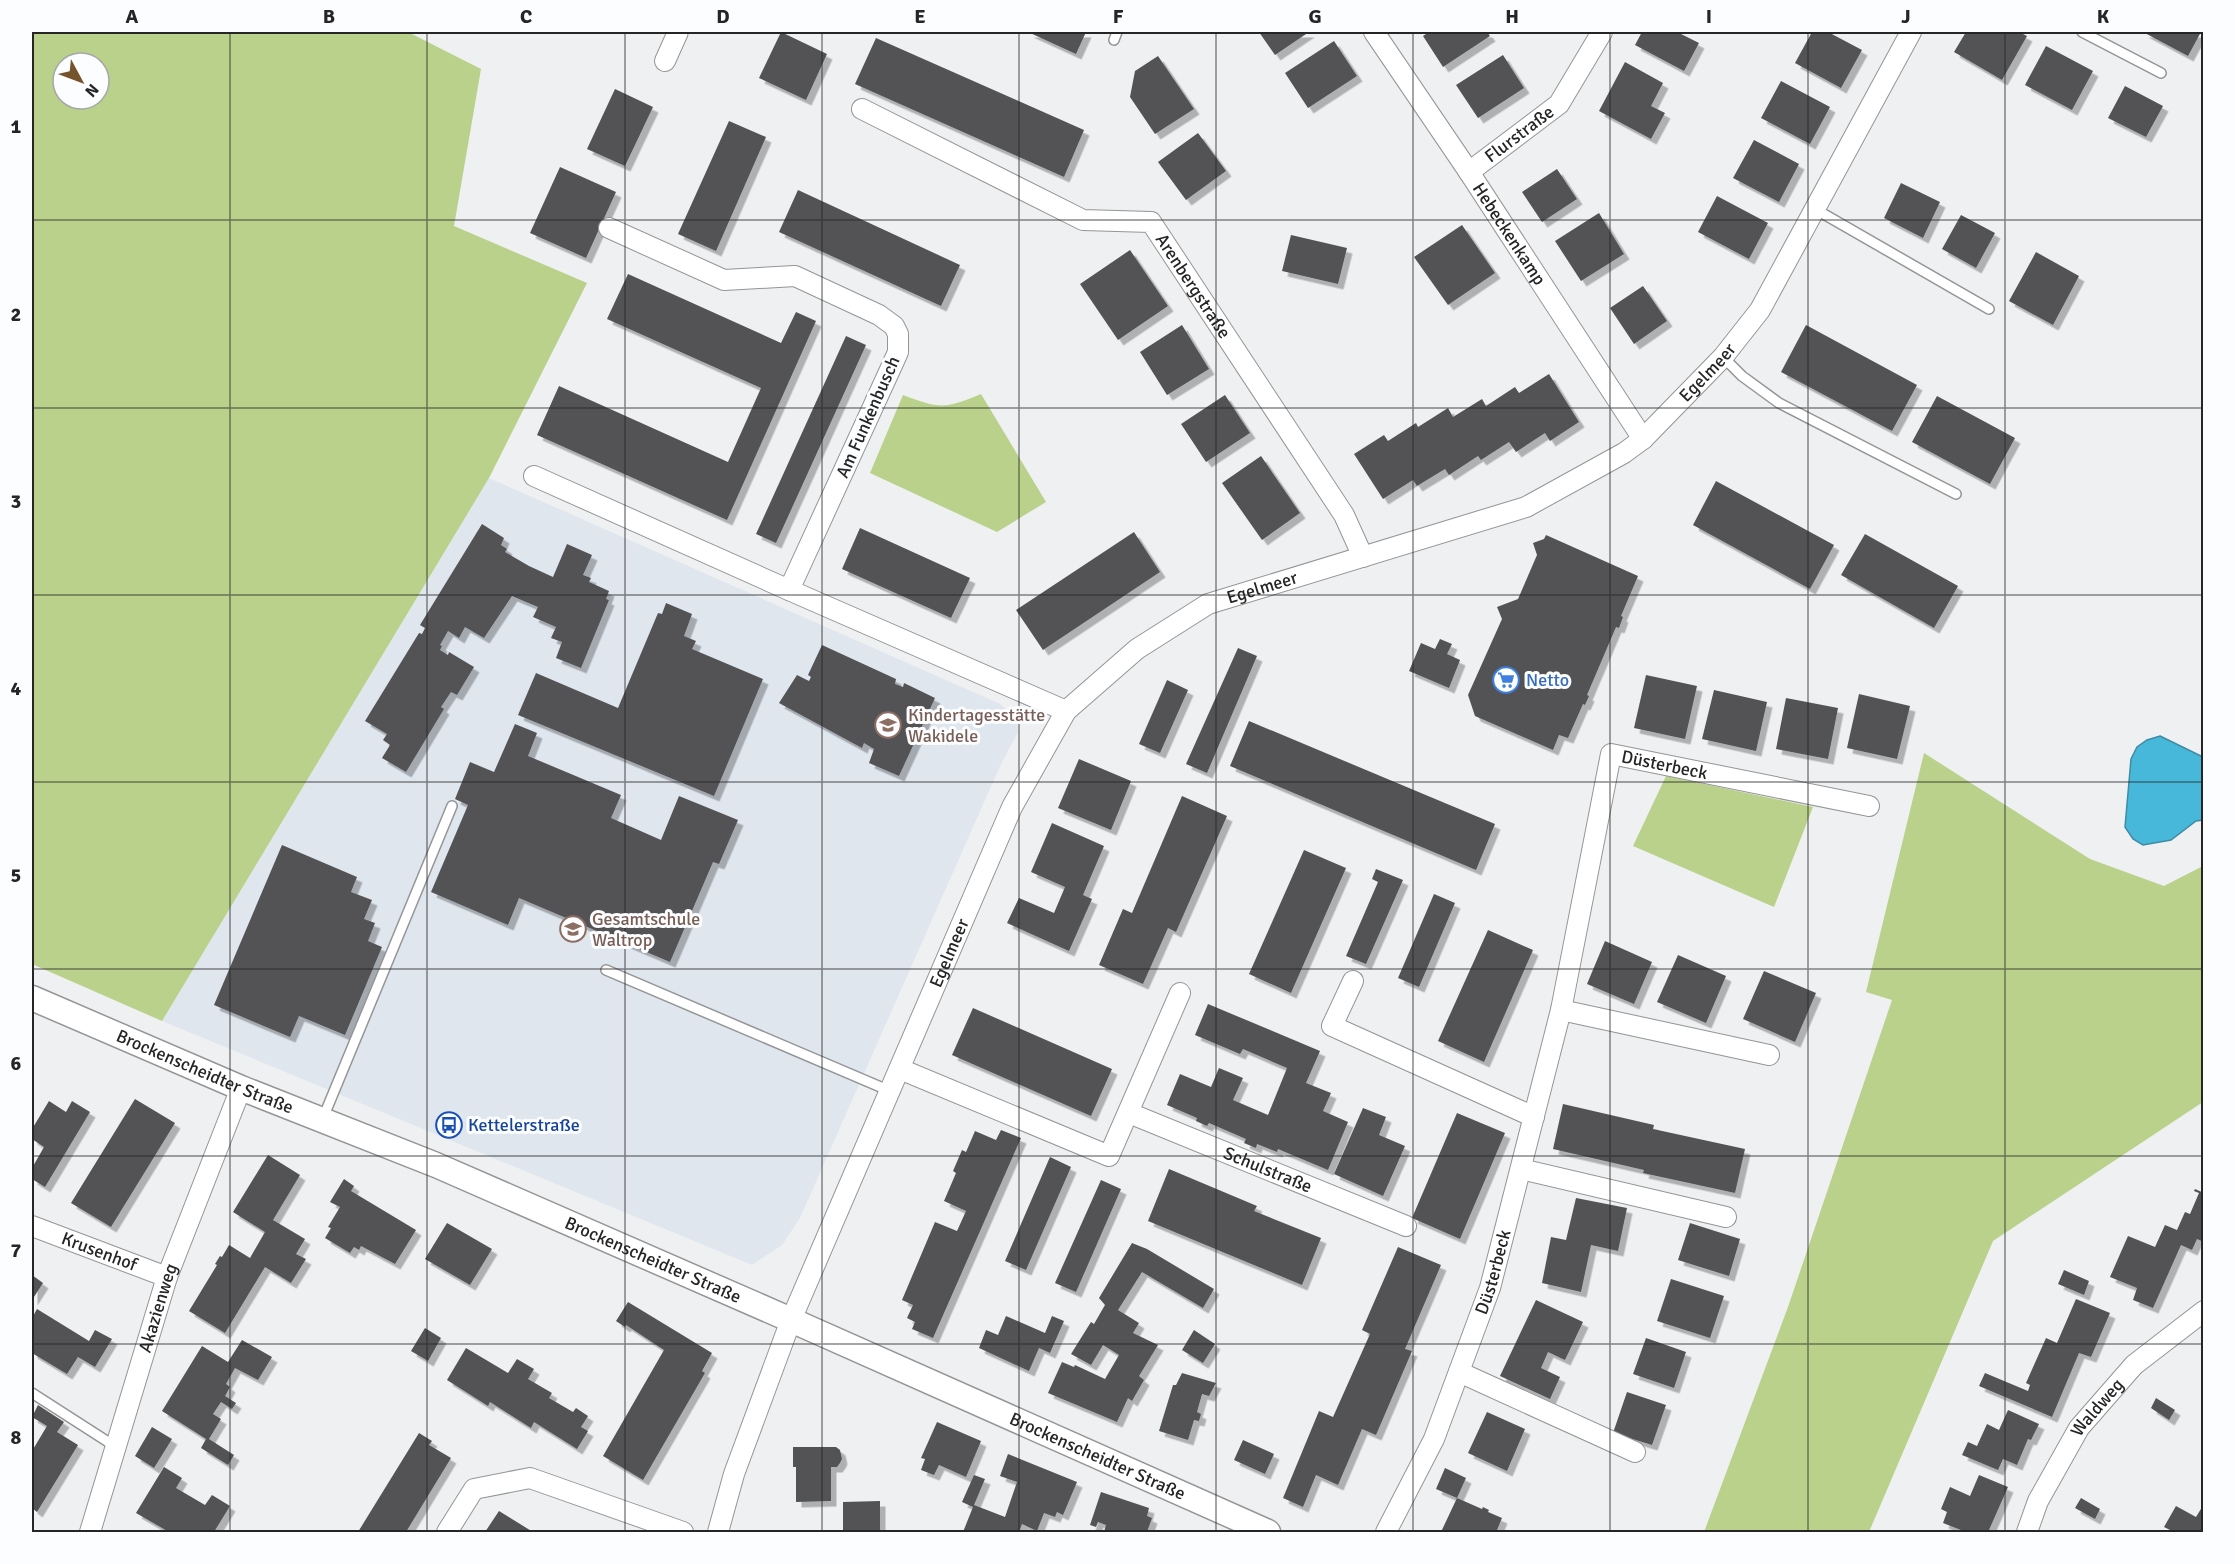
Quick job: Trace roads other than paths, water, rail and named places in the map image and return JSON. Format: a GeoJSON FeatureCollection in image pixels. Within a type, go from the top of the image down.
{"type":"FeatureCollection","features":[{"type":"Feature","properties":{"kind":"street"},"geometry":{"type":"LineString","coordinates":[[665,61],[678,32]]}},
{"type":"Feature","properties":{"kind":"street","name":"Hebeckenkamp"},"geometry":{"type":"LineString","coordinates":[[1374,32],[1469,172],[1643,439]]}},
{"type":"Feature","properties":{"kind":"street","name":"Flurstraße"},"geometry":{"type":"LineString","coordinates":[[1469,172],[1559,104],[1602,32]]}},
{"type":"Feature","properties":{"kind":"street","name":"Egelmeer"},"geometry":{"type":"LineString","coordinates":[[791,1320],[1012,807],[1066,711],[1137,649],[1209,603],[1526,507],[1624,453],[1643,439],[1723,357],[1760,310],[1911,32]]}},
{"type":"Feature","properties":{"kind":"street","name":"Arenbergstraße"},"geometry":{"type":"LineString","coordinates":[[862,109],[1083,220],[1151,222],[1344,515],[1363,557]]}},
{"type":"Feature","properties":{"kind":"street","name":"Am Funkenbusch"},"geometry":{"type":"LineString","coordinates":[[609,228],[724,280],[795,276],[879,315],[894,326],[899,343],[894,361],[789,590]]}},
{"type":"Feature","properties":{"kind":"street"},"geometry":{"type":"LineString","coordinates":[[534,476],[1066,711]]}},
{"type":"Feature","properties":{"kind":"street","name":"Düsterbeck"},"geometry":{"type":"LineString","coordinates":[[1386,1533],[1434,1439],[1490,1288],[1561,1010],[1611,754],[1869,807]]}},
{"type":"Feature","properties":{"kind":"street"},"geometry":{"type":"LineString","coordinates":[[1353,981],[1332,1026],[1534,1117]]}},
{"type":"Feature","properties":{"kind":"street"},"geometry":{"type":"LineString","coordinates":[[900,1069],[1109,1156],[1180,993]]}},
{"type":"Feature","properties":{"kind":"street","name":"Brockenscheidter Straße"},"geometry":{"type":"LineString","coordinates":[[32,998],[241,1088],[436,1165],[791,1320],[1268,1533]]}},
{"type":"Feature","properties":{"kind":"street"},"geometry":{"type":"LineString","coordinates":[[1561,1010],[1769,1055]]}},
{"type":"Feature","properties":{"kind":"street","name":"Akazienweg"},"geometry":{"type":"LineString","coordinates":[[90,1533],[167,1277],[241,1088]]}},
{"type":"Feature","properties":{"kind":"street","name":"Schulstraße"},"geometry":{"type":"LineString","coordinates":[[1129,1113],[1406,1226]]}},
{"type":"Feature","properties":{"kind":"street"},"geometry":{"type":"LineString","coordinates":[[1521,1169],[1726,1217]]}},
{"type":"Feature","properties":{"kind":"street","name":"Krusenhof"},"geometry":{"type":"LineString","coordinates":[[32,1226],[167,1277]]}},
{"type":"Feature","properties":{"kind":"street","name":"Waldweg"},"geometry":{"type":"LineString","coordinates":[[2027,1533],[2038,1501],[2079,1428],[2134,1365],[2204,1311]]}},
{"type":"Feature","properties":{"kind":"street"},"geometry":{"type":"LineString","coordinates":[[718,1533],[734,1474],[791,1320]]}},
{"type":"Feature","properties":{"kind":"street"},"geometry":{"type":"LineString","coordinates":[[1459,1372],[1635,1452]]}},
{"type":"Feature","properties":{"kind":"street"},"geometry":{"type":"LineString","coordinates":[[447,1533],[474,1489],[530,1478],[682,1533]]}},
{"type":"Feature","properties":{"kind":"lane"},"geometry":{"type":"LineString","coordinates":[[2082,32],[2161,73]]}},
{"type":"Feature","properties":{"kind":"lane"},"geometry":{"type":"LineString","coordinates":[[1815,209],[1989,309]]}},
{"type":"Feature","properties":{"kind":"lane"},"geometry":{"type":"LineString","coordinates":[[1723,357],[1742,376],[1779,403],[1956,494]]}},
{"type":"Feature","properties":{"kind":"lane"},"geometry":{"type":"LineString","coordinates":[[322,1120],[452,806]]}},
{"type":"Feature","properties":{"kind":"lane"},"geometry":{"type":"LineString","coordinates":[[606,970],[890,1091]]}},
{"type":"Feature","properties":{"kind":"lane"},"geometry":{"type":"LineString","coordinates":[[32,1393],[116,1447]]}},
{"type":"Feature","properties":{"kind":"water"},"geometry":{"type":"Polygon","coordinates":[[[2160,736],[2203,757],[2203,820],[2196,821],[2171,840],[2143,845],[2133,839],[2125,827],[2131,759],[2137,747],[2147,740],[2160,736]]]}},
{"type":"Feature","properties":{"kind":"place","name":"Netto"},"geometry":{"type":"Point","coordinates":[1506,680]}},
{"type":"Feature","properties":{"kind":"place","name":"Kindertagesstätte Wakidele"},"geometry":{"type":"Point","coordinates":[888,725]}},
{"type":"Feature","properties":{"kind":"place","name":"Gesamtschule Waltrop"},"geometry":{"type":"Point","coordinates":[573,929]}},
{"type":"Feature","properties":{"kind":"place","name":"Kettelerstraße"},"geometry":{"type":"Point","coordinates":[449,1125]}}]}
